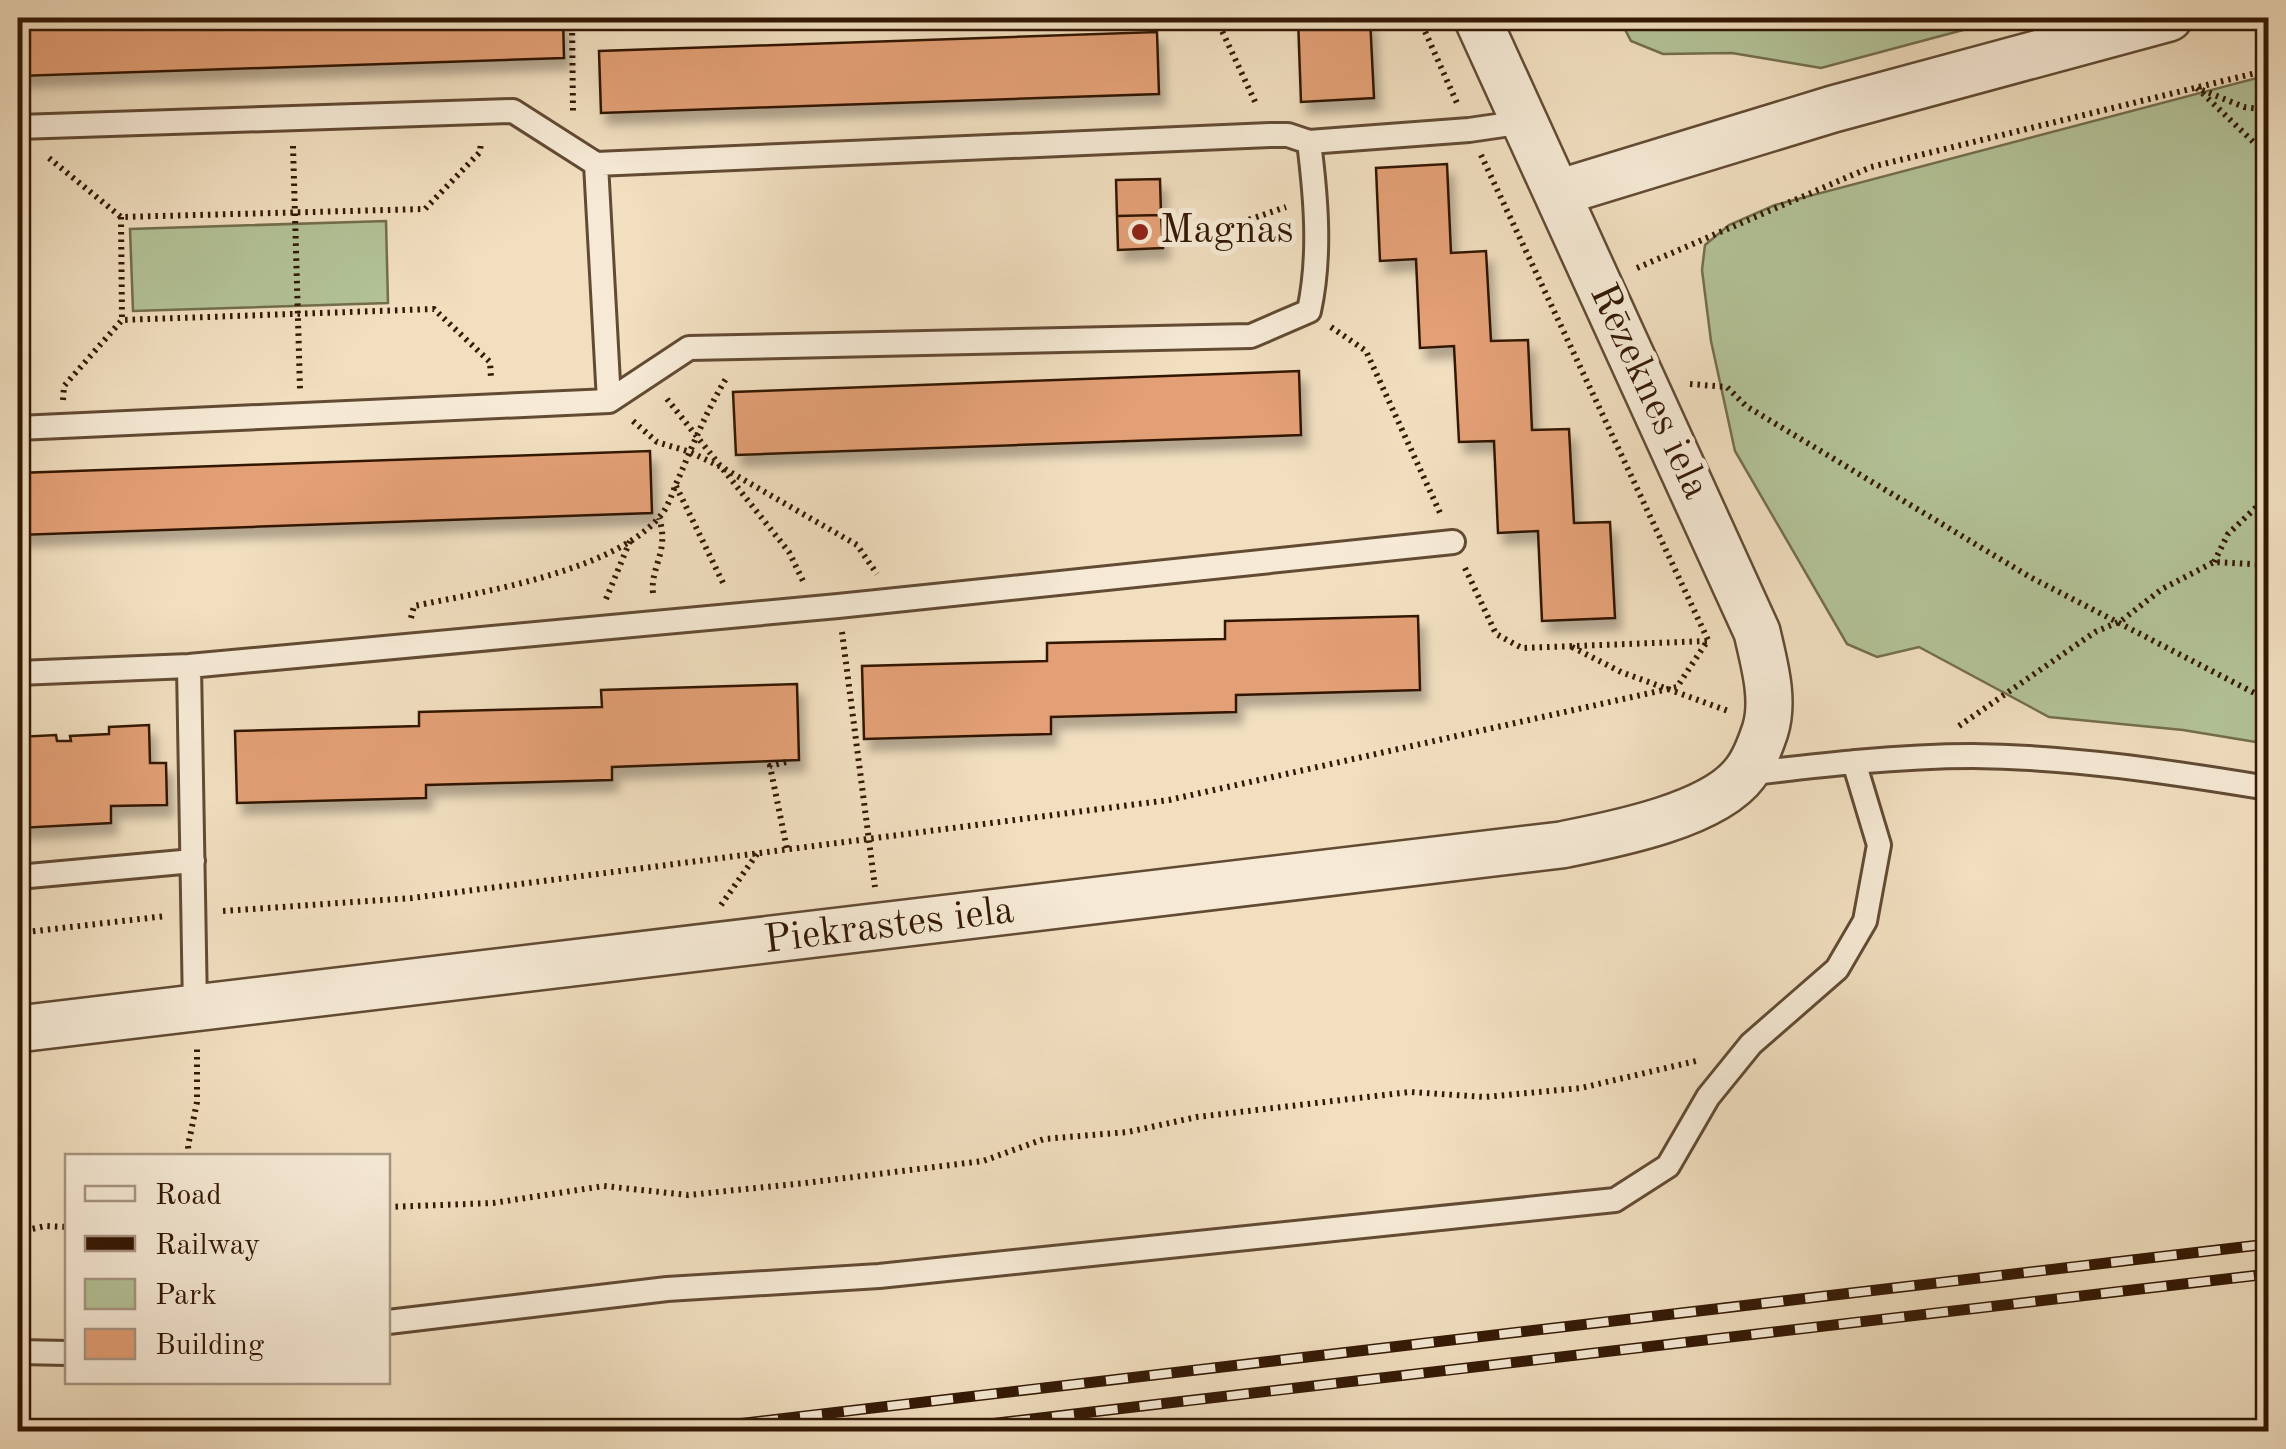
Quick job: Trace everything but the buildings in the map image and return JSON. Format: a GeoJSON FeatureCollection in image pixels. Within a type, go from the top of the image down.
{"type":"FeatureCollection","features":[{"type":"Feature","properties":{"kind":"street","name":"Rēzeknes iela"},"geometry":{"type":"LineString","coordinates":[[1477,18],[1758,632],[1768,681],[1766,728],[1745,774]]}},
{"type":"Feature","properties":{"kind":"street"},"geometry":{"type":"LineString","coordinates":[[1558,193],[1833,109],[2170,18]]}},
{"type":"Feature","properties":{"kind":"street","name":"Piekrastes iela"},"geometry":{"type":"LineString","coordinates":[[18,1029],[1561,846],[1639,829],[1712,800],[1745,774]]}},
{"type":"Feature","properties":{"kind":"lane"},"geometry":{"type":"LineString","coordinates":[[18,127],[512,111],[596,164],[1270,134],[1310,142],[1524,122]]}},
{"type":"Feature","properties":{"kind":"lane"},"geometry":{"type":"LineString","coordinates":[[18,428],[609,400],[690,348],[1251,336],[1309,311],[1314,285],[1316,197],[1310,142]]}},
{"type":"Feature","properties":{"kind":"lane"},"geometry":{"type":"LineString","coordinates":[[596,164],[609,400]]}},
{"type":"Feature","properties":{"kind":"lane"},"geometry":{"type":"LineString","coordinates":[[18,673],[189,666],[404,647],[1453,542]]}},
{"type":"Feature","properties":{"kind":"lane"},"geometry":{"type":"LineString","coordinates":[[189,666],[194,1008]]}},
{"type":"Feature","properties":{"kind":"lane"},"geometry":{"type":"LineString","coordinates":[[1745,774],[1854,762],[1974,756],[2126,765],[2268,788]]}},
{"type":"Feature","properties":{"kind":"lane"},"geometry":{"type":"LineString","coordinates":[[390,1322],[666,1289],[879,1276],[1615,1200],[1668,1166],[1708,1096],[1747,1049],[1837,969],[1865,921],[1879,845],[1854,762]]}},
{"type":"Feature","properties":{"kind":"lane"},"geometry":{"type":"LineString","coordinates":[[18,877],[193,861]]}},
{"type":"Feature","properties":{"kind":"lane"},"geometry":{"type":"LineString","coordinates":[[18,1352],[65,1354]]}},
{"type":"Feature","properties":{"kind":"path"},"geometry":{"type":"LineString","coordinates":[[572,18],[573,149]]}},
{"type":"Feature","properties":{"kind":"path"},"geometry":{"type":"LineString","coordinates":[[1216,18],[1270,134]]}},
{"type":"Feature","properties":{"kind":"path"},"geometry":{"type":"LineString","coordinates":[[18,934],[194,913],[412,898],[1169,800],[1677,687],[1708,640],[1419,18]]}},
{"type":"Feature","properties":{"kind":"path"},"geometry":{"type":"LineString","coordinates":[[1599,284],[1870,167],[2268,70]]}},
{"type":"Feature","properties":{"kind":"path"},"geometry":{"type":"LineString","coordinates":[[2196,88],[2244,107],[2268,110]]}},
{"type":"Feature","properties":{"kind":"path"},"geometry":{"type":"LineString","coordinates":[[2196,88],[2268,156]]}},
{"type":"Feature","properties":{"kind":"path"},"geometry":{"type":"LineString","coordinates":[[47,156],[120,217],[425,209],[480,152],[482,112]]}},
{"type":"Feature","properties":{"kind":"path"},"geometry":{"type":"LineString","coordinates":[[292,118],[300,415]]}},
{"type":"Feature","properties":{"kind":"path"},"geometry":{"type":"LineString","coordinates":[[1178,244],[1316,197]]}},
{"type":"Feature","properties":{"kind":"path"},"geometry":{"type":"LineString","coordinates":[[63,426],[64,386],[122,320],[120,217]]}},
{"type":"Feature","properties":{"kind":"path"},"geometry":{"type":"LineString","coordinates":[[122,320],[434,308],[490,362],[494,406]]}},
{"type":"Feature","properties":{"kind":"path"},"geometry":{"type":"LineString","coordinates":[[404,647],[414,606],[533,579],[593,560],[646,531],[658,517],[716,395],[746,346]]}},
{"type":"Feature","properties":{"kind":"path"},"geometry":{"type":"LineString","coordinates":[[646,376],[698,435],[827,607],[870,839],[879,928]]}},
{"type":"Feature","properties":{"kind":"path"},"geometry":{"type":"LineString","coordinates":[[1642,380],[1727,387],[1746,406],[2030,577],[2268,700]]}},
{"type":"Feature","properties":{"kind":"path"},"geometry":{"type":"LineString","coordinates":[[609,400],[658,442],[723,468],[857,545],[895,600]]}},
{"type":"Feature","properties":{"kind":"path"},"geometry":{"type":"LineString","coordinates":[[675,485],[718,568],[737,615]]}},
{"type":"Feature","properties":{"kind":"path"},"geometry":{"type":"LineString","coordinates":[[2214,562],[2228,534],[2268,496]]}},
{"type":"Feature","properties":{"kind":"path"},"geometry":{"type":"LineString","coordinates":[[657,623],[652,585],[664,532],[658,517]]}},
{"type":"Feature","properties":{"kind":"path"},"geometry":{"type":"LineString","coordinates":[[596,628],[631,540]]}},
{"type":"Feature","properties":{"kind":"path"},"geometry":{"type":"LineString","coordinates":[[1911,758],[2096,632],[2121,622],[2162,589],[2214,562],[2268,565]]}},
{"type":"Feature","properties":{"kind":"path"},"geometry":{"type":"LineString","coordinates":[[1570,646],[1621,672],[1766,728]]}},
{"type":"Feature","properties":{"kind":"path"},"geometry":{"type":"LineString","coordinates":[[786,762],[770,766],[787,849]]}},
{"type":"Feature","properties":{"kind":"path"},"geometry":{"type":"LineString","coordinates":[[190,1154],[198,1102],[194,1008]]}},
{"type":"Feature","properties":{"kind":"path"},"geometry":{"type":"LineString","coordinates":[[390,1207],[492,1203],[604,1186],[688,1195],[805,1183],[984,1161],[1044,1140],[1128,1132],[1196,1117],[1274,1107],[1410,1092],[1486,1097],[1581,1088],[1747,1049]]}},
{"type":"Feature","properties":{"kind":"path"},"geometry":{"type":"LineString","coordinates":[[18,1232],[65,1227]]}},
{"type":"Feature","properties":{"kind":"green space"},"geometry":{"type":"Polygon","coordinates":[[[1619,18],[2008,18],[1821,68],[1732,53],[1663,54],[1631,41],[1619,18]]]}},
{"type":"Feature","properties":{"kind":"green space"},"geometry":{"type":"Polygon","coordinates":[[[2268,75],[2268,744],[2183,730],[2049,717],[1919,647],[1877,657],[1847,644],[1735,451],[1711,341],[1702,270],[1705,245],[1729,225],[1775,205],[2268,75]]]}},
{"type":"Feature","properties":{"kind":"green space"},"geometry":{"type":"Polygon","coordinates":[[[386,221],[388,303],[133,311],[130,229],[386,221]]]}},
{"type":"Feature","properties":{"kind":"railway"},"geometry":{"type":"LineString","coordinates":[[669,1432],[2268,1244]]}},
{"type":"Feature","properties":{"kind":"railway"},"geometry":{"type":"LineString","coordinates":[[921,1432],[2268,1274]]}},
{"type":"Feature","properties":{"kind":"place","name":"Magnas"},"geometry":{"type":"Point","coordinates":[1140,232]}}]}
